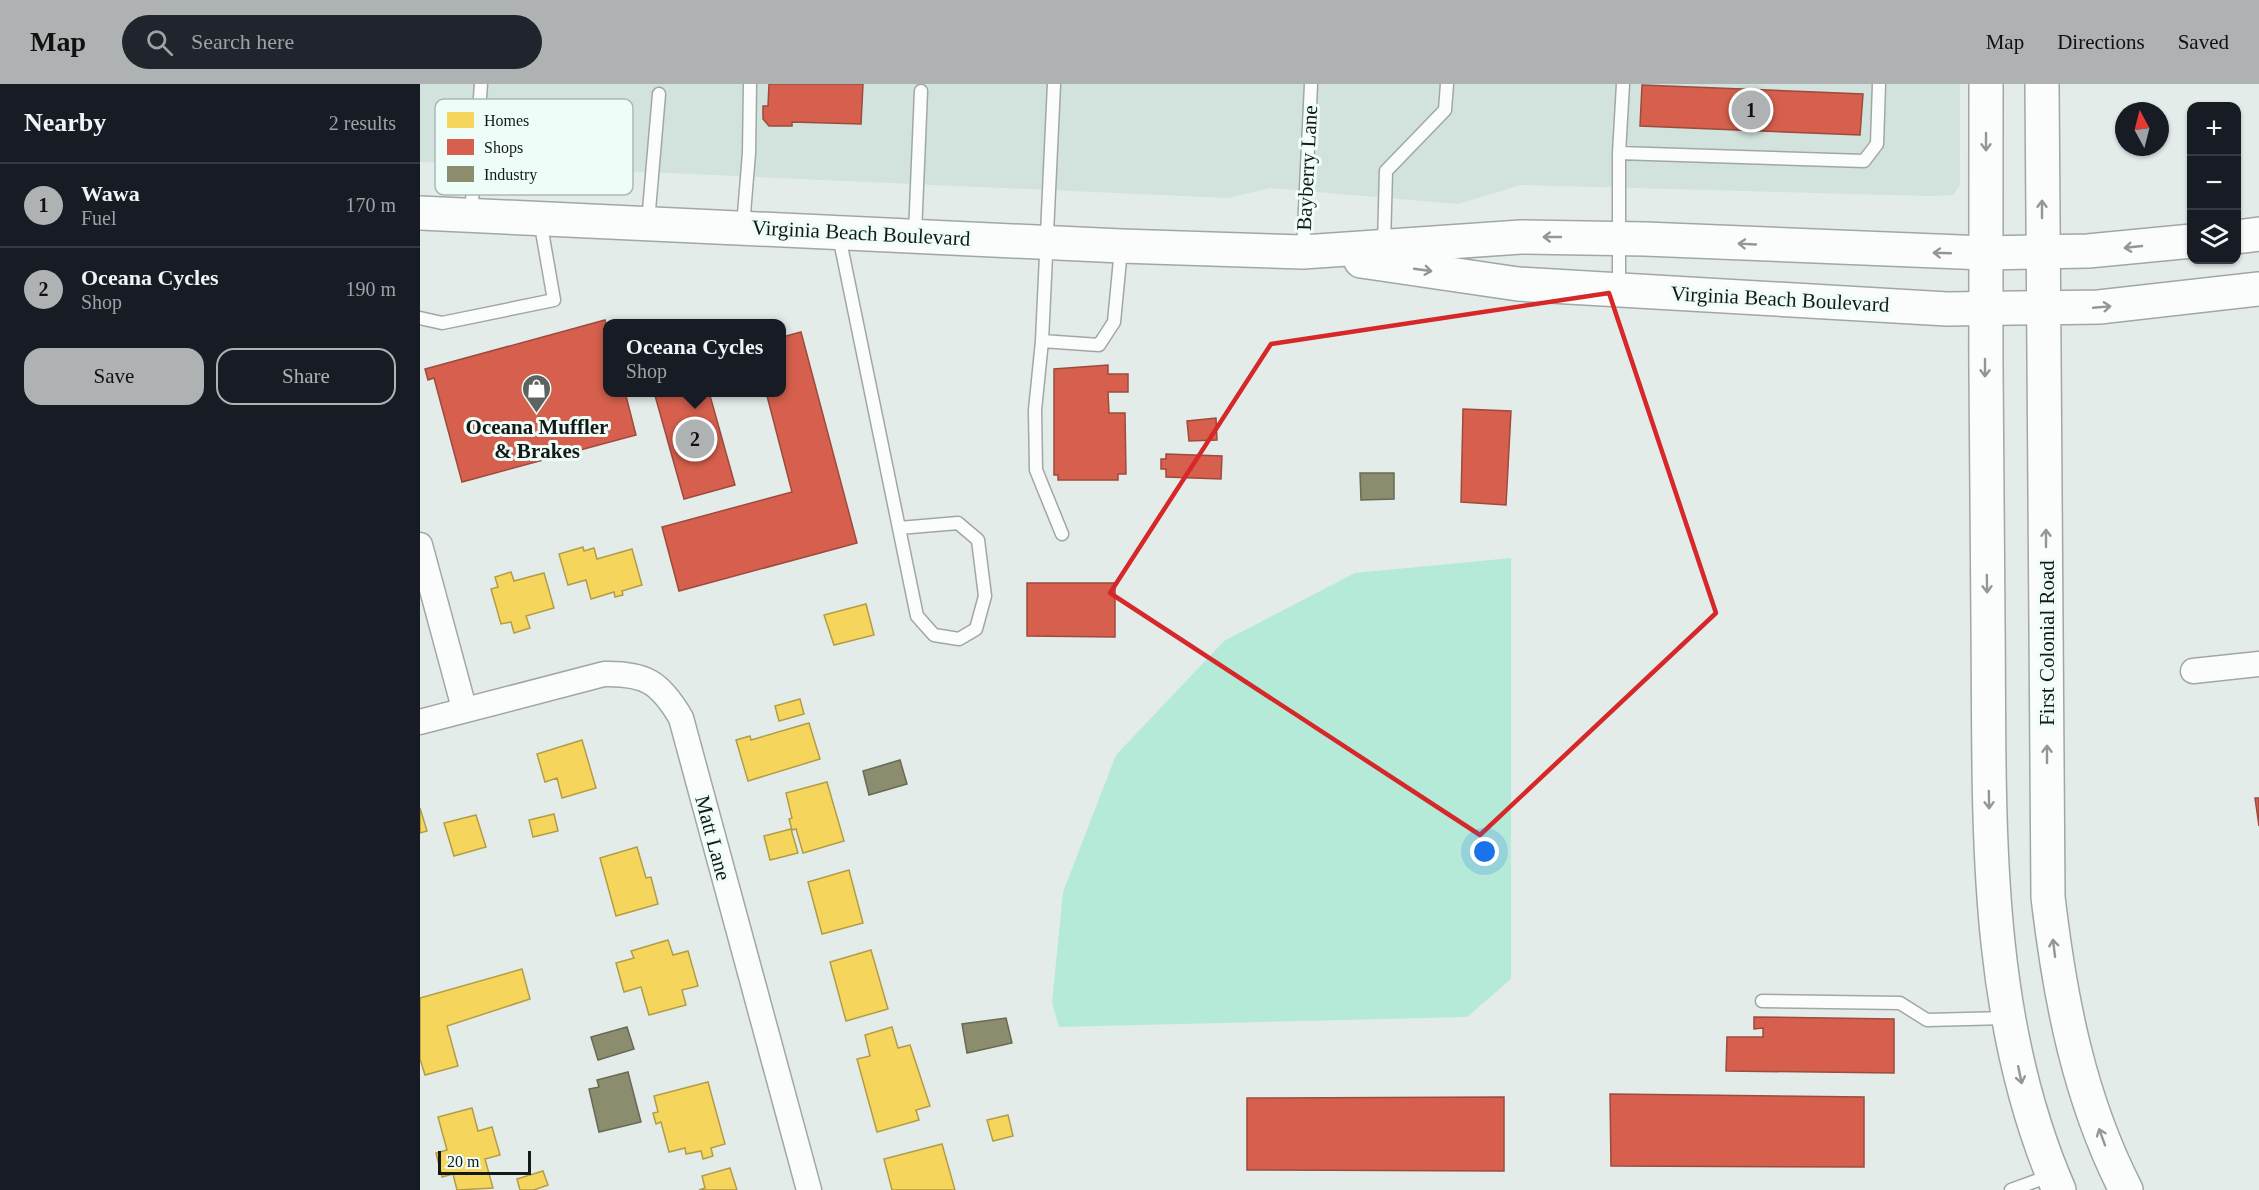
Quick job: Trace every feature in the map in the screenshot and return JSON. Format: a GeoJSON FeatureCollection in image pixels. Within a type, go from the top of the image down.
{"type":"FeatureCollection","features":[{"type":"Feature","properties":{"kind":"main road"},"geometry":{"type":"LineString","coordinates":[[1986,84],[1985,310],[1990,835],[1995,922],[2008,1018],[2028,1111],[2056,1182]]}},
{"type":"Feature","properties":{"kind":"main road","name":"First Colonial Road"},"geometry":{"type":"LineString","coordinates":[[2042,84],[2048,897],[2058,981],[2081,1078],[2108,1155],[2126,1190]]}},
{"type":"Feature","properties":{"kind":"main road","name":"Virginia Beach Boulevard"},"geometry":{"type":"LineString","coordinates":[[420,213],[838,231],[1047,243],[1303,252],[1521,237],[1619,238],[1985,254],[2042,254],[2187,241]]}},
{"type":"Feature","properties":{"kind":"main road"},"geometry":{"type":"LineString","coordinates":[[2241,236],[2259,234]]}},
{"type":"Feature","properties":{"kind":"main road","name":"Virginia Beach Boulevard"},"geometry":{"type":"LineString","coordinates":[[1303,252],[1518,284],[1985,310],[2099,307],[2259,289]]}},
{"type":"Feature","properties":{"kind":"street"},"geometry":{"type":"LineString","coordinates":[[420,544],[464,708]]}},
{"type":"Feature","properties":{"kind":"street"},"geometry":{"type":"LineString","coordinates":[[2193,671],[2259,664]]}},
{"type":"Feature","properties":{"kind":"street","name":"Matt Lane"},"geometry":{"type":"LineString","coordinates":[[420,722],[464,708],[604,674],[630,674],[654,684],[668,695],[681,718],[809,1190]]}},
{"type":"Feature","properties":{"kind":"lane"},"geometry":{"type":"LineString","coordinates":[[480,99],[481,84]]}},
{"type":"Feature","properties":{"kind":"lane"},"geometry":{"type":"LineString","coordinates":[[743,227],[750,84]]}},
{"type":"Feature","properties":{"kind":"lane"},"geometry":{"type":"LineString","coordinates":[[1054,84],[1042,341],[1035,410],[1036,470],[1062,534]]}},
{"type":"Feature","properties":{"kind":"lane","name":"Bayberry Lane"},"geometry":{"type":"LineString","coordinates":[[1303,252],[1311,84]]}},
{"type":"Feature","properties":{"kind":"lane"},"geometry":{"type":"LineString","coordinates":[[1384,246],[1386,171],[1445,110],[1447,84]]}},
{"type":"Feature","properties":{"kind":"lane"},"geometry":{"type":"LineString","coordinates":[[1619,289],[1619,153],[1623,84]]}},
{"type":"Feature","properties":{"kind":"lane"},"geometry":{"type":"LineString","coordinates":[[1619,153],[1863,161],[1877,144],[1880,84]]}},
{"type":"Feature","properties":{"kind":"lane"},"geometry":{"type":"LineString","coordinates":[[915,236],[921,91]]}},
{"type":"Feature","properties":{"kind":"lane"},"geometry":{"type":"LineString","coordinates":[[648,223],[659,94]]}},
{"type":"Feature","properties":{"kind":"lane"},"geometry":{"type":"LineString","coordinates":[[471,215],[473,195]]}},
{"type":"Feature","properties":{"kind":"lane"},"geometry":{"type":"LineString","coordinates":[[420,318],[442,322],[554,300],[540,218]]}},
{"type":"Feature","properties":{"kind":"lane"},"geometry":{"type":"LineString","coordinates":[[838,231],[917,616],[934,635],[960,639],[976,628],[985,596],[978,540],[958,523],[899,528]]}},
{"type":"Feature","properties":{"kind":"lane"},"geometry":{"type":"LineString","coordinates":[[1042,341],[1099,345],[1114,322],[1121,246]]}},
{"type":"Feature","properties":{"kind":"lane"},"geometry":{"type":"LineString","coordinates":[[1762,1001],[1900,1003],[1927,1020],[2008,1018]]}},
{"type":"Feature","properties":{"kind":"lane"},"geometry":{"type":"LineString","coordinates":[[2011,1190],[2056,1182]]}},
{"type":"Feature","properties":{"kind":"highlighted area"},"geometry":{"type":"Polygon","coordinates":[[[1609,293],[1716,613],[1480,835],[1110,593],[1271,344],[1609,293]]]}},
{"type":"Feature","properties":{"kind":"shaded area"},"geometry":{"type":"Polygon","coordinates":[[[420,84],[1960,84],[1960,185],[1953,195],[1521,185],[1458,204],[1270,188],[1228,198],[633,171],[633,99],[435,99],[435,163],[420,162],[420,84]]]}},
{"type":"Feature","properties":{"kind":"green space"},"geometry":{"type":"Polygon","coordinates":[[[1511,558],[1511,979],[1467,1017],[1059,1027],[1052,1003],[1063,892],[1116,755],[1224,641],[1355,573],[1511,558]]]}},
{"type":"Feature","properties":{"kind":"building: Homes"},"geometry":{"type":"Polygon","coordinates":[[[583,547],[584,551],[594,548],[597,559],[632,549],[642,585],[622,591],[623,595],[615,597],[614,592],[591,599],[586,580],[568,585],[559,554],[583,547]]]}},
{"type":"Feature","properties":{"kind":"building: Homes"},"geometry":{"type":"Polygon","coordinates":[[[511,572],[514,581],[544,573],[554,608],[526,616],[530,628],[514,633],[511,622],[501,624],[491,589],[498,587],[495,577],[511,572]]]}},
{"type":"Feature","properties":{"kind":"building: Homes"},"geometry":{"type":"Polygon","coordinates":[[[866,604],[874,635],[834,645],[824,615],[866,604]]]}},
{"type":"Feature","properties":{"kind":"building: Homes"},"geometry":{"type":"Polygon","coordinates":[[[800,699],[804,714],[779,721],[775,706],[800,699]]]}},
{"type":"Feature","properties":{"kind":"building: Homes"},"geometry":{"type":"Polygon","coordinates":[[[809,723],[820,759],[748,781],[736,740],[750,736],[751,740],[809,723]]]}},
{"type":"Feature","properties":{"kind":"building: Homes"},"geometry":{"type":"Polygon","coordinates":[[[582,740],[596,788],[562,798],[557,778],[545,782],[537,754],[582,740]]]}},
{"type":"Feature","properties":{"kind":"building: Homes"},"geometry":{"type":"Polygon","coordinates":[[[827,782],[844,841],[803,853],[796,829],[792,830],[789,819],[792,818],[786,793],[827,782]]]}},
{"type":"Feature","properties":{"kind":"building: Homes"},"geometry":{"type":"Polygon","coordinates":[[[420,808],[427,831],[420,833],[420,808]]]}},
{"type":"Feature","properties":{"kind":"building: Homes"},"geometry":{"type":"Polygon","coordinates":[[[554,814],[558,831],[533,837],[529,820],[554,814]]]}},
{"type":"Feature","properties":{"kind":"building: Homes"},"geometry":{"type":"Polygon","coordinates":[[[476,815],[486,847],[454,856],[444,823],[476,815]]]}},
{"type":"Feature","properties":{"kind":"building: Homes"},"geometry":{"type":"Polygon","coordinates":[[[791,829],[798,853],[770,860],[764,836],[791,829]]]}},
{"type":"Feature","properties":{"kind":"building: Homes"},"geometry":{"type":"Polygon","coordinates":[[[637,847],[646,878],[651,877],[658,904],[616,916],[600,858],[637,847]]]}},
{"type":"Feature","properties":{"kind":"building: Homes"},"geometry":{"type":"Polygon","coordinates":[[[849,870],[863,923],[822,934],[808,882],[849,870]]]}},
{"type":"Feature","properties":{"kind":"building: Homes"},"geometry":{"type":"Polygon","coordinates":[[[668,940],[673,955],[688,951],[698,986],[682,990],[686,1005],[649,1015],[641,987],[624,992],[616,963],[634,958],[631,951],[668,940]]]}},
{"type":"Feature","properties":{"kind":"building: Homes"},"geometry":{"type":"Polygon","coordinates":[[[871,950],[888,1009],[846,1021],[830,962],[871,950]]]}},
{"type":"Feature","properties":{"kind":"building: Homes"},"geometry":{"type":"Polygon","coordinates":[[[522,969],[530,999],[447,1026],[458,1066],[425,1075],[420,1059],[420,998],[522,969]]]}},
{"type":"Feature","properties":{"kind":"building: Homes"},"geometry":{"type":"Polygon","coordinates":[[[892,1027],[898,1048],[910,1045],[930,1106],[916,1110],[919,1120],[877,1132],[857,1059],[870,1056],[865,1035],[892,1027]]]}},
{"type":"Feature","properties":{"kind":"building: Homes"},"geometry":{"type":"Polygon","coordinates":[[[708,1082],[725,1144],[711,1148],[713,1156],[703,1159],[701,1151],[686,1154],[685,1148],[669,1152],[661,1122],[656,1124],[653,1113],[658,1112],[654,1096],[708,1082]]]}},
{"type":"Feature","properties":{"kind":"building: Homes"},"geometry":{"type":"Polygon","coordinates":[[[472,1108],[478,1131],[492,1127],[500,1155],[485,1159],[493,1188],[457,1190],[453,1174],[442,1177],[436,1153],[447,1150],[438,1117],[472,1108]]]}},
{"type":"Feature","properties":{"kind":"building: Homes"},"geometry":{"type":"Polygon","coordinates":[[[1008,1115],[1013,1136],[993,1141],[987,1120],[1008,1115]]]}},
{"type":"Feature","properties":{"kind":"building: Homes"},"geometry":{"type":"Polygon","coordinates":[[[942,1144],[955,1190],[892,1190],[884,1159],[942,1144]]]}},
{"type":"Feature","properties":{"kind":"building: Homes"},"geometry":{"type":"Polygon","coordinates":[[[730,1168],[737,1190],[699,1190],[705,1188],[702,1176],[730,1168]]]}},
{"type":"Feature","properties":{"kind":"building: Homes"},"geometry":{"type":"Polygon","coordinates":[[[543,1171],[548,1185],[534,1190],[520,1190],[517,1179],[543,1171]]]}},
{"type":"Feature","properties":{"kind":"building: Shops"},"geometry":{"type":"Polygon","coordinates":[[[769,84],[863,84],[861,124],[792,122],[792,126],[769,126],[763,119],[763,106],[768,106],[769,84]]]}},
{"type":"Feature","properties":{"kind":"building: Shops"},"geometry":{"type":"Polygon","coordinates":[[[1642,85],[1863,94],[1860,135],[1640,126],[1642,85]]]}},
{"type":"Feature","properties":{"kind":"building: Shops","name":"Oceana Muffler & Brakes"},"geometry":{"type":"Polygon","coordinates":[[[603,321],[603,397],[626,397],[636,435],[462,482],[434,378],[428,380],[425,369],[603,321]]]}},
{"type":"Feature","properties":{"kind":"building: Shops"},"geometry":{"type":"Polygon","coordinates":[[[801,332],[857,543],[679,591],[662,527],[792,492],[767,397],[786,397],[786,336],[801,332]]]}},
{"type":"Feature","properties":{"kind":"building: Shops"},"geometry":{"type":"Polygon","coordinates":[[[1108,365],[1108,374],[1128,374],[1128,392],[1108,392],[1109,413],[1125,413],[1126,474],[1118,474],[1118,480],[1058,480],[1058,475],[1054,475],[1054,369],[1108,365]]]}},
{"type":"Feature","properties":{"kind":"building: Shops"},"geometry":{"type":"Polygon","coordinates":[[[655,397],[710,397],[735,485],[684,499],[655,397]]]}},
{"type":"Feature","properties":{"kind":"building: Shops"},"geometry":{"type":"Polygon","coordinates":[[[1463,409],[1511,411],[1506,505],[1461,502],[1463,409]]]}},
{"type":"Feature","properties":{"kind":"building: Shops"},"geometry":{"type":"Polygon","coordinates":[[[1216,418],[1217,440],[1189,441],[1187,421],[1216,418]]]}},
{"type":"Feature","properties":{"kind":"building: Shops"},"geometry":{"type":"Polygon","coordinates":[[[1166,454],[1222,456],[1221,479],[1166,477],[1166,469],[1161,469],[1161,459],[1166,459],[1166,454]]]}},
{"type":"Feature","properties":{"kind":"building: Shops"},"geometry":{"type":"Polygon","coordinates":[[[1027,583],[1115,583],[1115,637],[1027,636],[1027,583]]]}},
{"type":"Feature","properties":{"kind":"building: Shops"},"geometry":{"type":"Polygon","coordinates":[[[2255,798],[2259,798],[2259,826],[2255,798]]]}},
{"type":"Feature","properties":{"kind":"building: Shops"},"geometry":{"type":"Polygon","coordinates":[[[1754,1017],[1894,1019],[1894,1073],[1726,1071],[1727,1037],[1763,1037],[1763,1028],[1754,1029],[1754,1017]]]}},
{"type":"Feature","properties":{"kind":"building: Shops"},"geometry":{"type":"Polygon","coordinates":[[[1610,1094],[1864,1097],[1864,1167],[1611,1166],[1610,1094]]]}},
{"type":"Feature","properties":{"kind":"building: Shops"},"geometry":{"type":"Polygon","coordinates":[[[1504,1097],[1504,1171],[1247,1170],[1247,1098],[1504,1097]]]}},
{"type":"Feature","properties":{"kind":"building: Industry"},"geometry":{"type":"Polygon","coordinates":[[[1360,473],[1394,473],[1394,499],[1361,500],[1360,473]]]}},
{"type":"Feature","properties":{"kind":"building: Industry"},"geometry":{"type":"Polygon","coordinates":[[[900,760],[907,784],[869,795],[863,771],[900,760]]]}},
{"type":"Feature","properties":{"kind":"building: Industry"},"geometry":{"type":"Polygon","coordinates":[[[1006,1018],[1012,1043],[967,1053],[962,1024],[1006,1018]]]}},
{"type":"Feature","properties":{"kind":"building: Industry"},"geometry":{"type":"Polygon","coordinates":[[[627,1027],[634,1049],[598,1060],[591,1037],[627,1027]]]}},
{"type":"Feature","properties":{"kind":"building: Industry"},"geometry":{"type":"Polygon","coordinates":[[[628,1072],[641,1122],[599,1132],[589,1089],[599,1087],[597,1080],[628,1072]]]}},
{"type":"Feature","properties":{"kind":"place","name":"Wawa"},"geometry":{"type":"Point","coordinates":[1751,110]}},
{"type":"Feature","properties":{"kind":"place","name":"Oceana Muffler & Brakes"},"geometry":{"type":"Point","coordinates":[537,414]}},
{"type":"Feature","properties":{"kind":"place","name":"Oceana Cycles"},"geometry":{"type":"Point","coordinates":[695,439]}}]}
